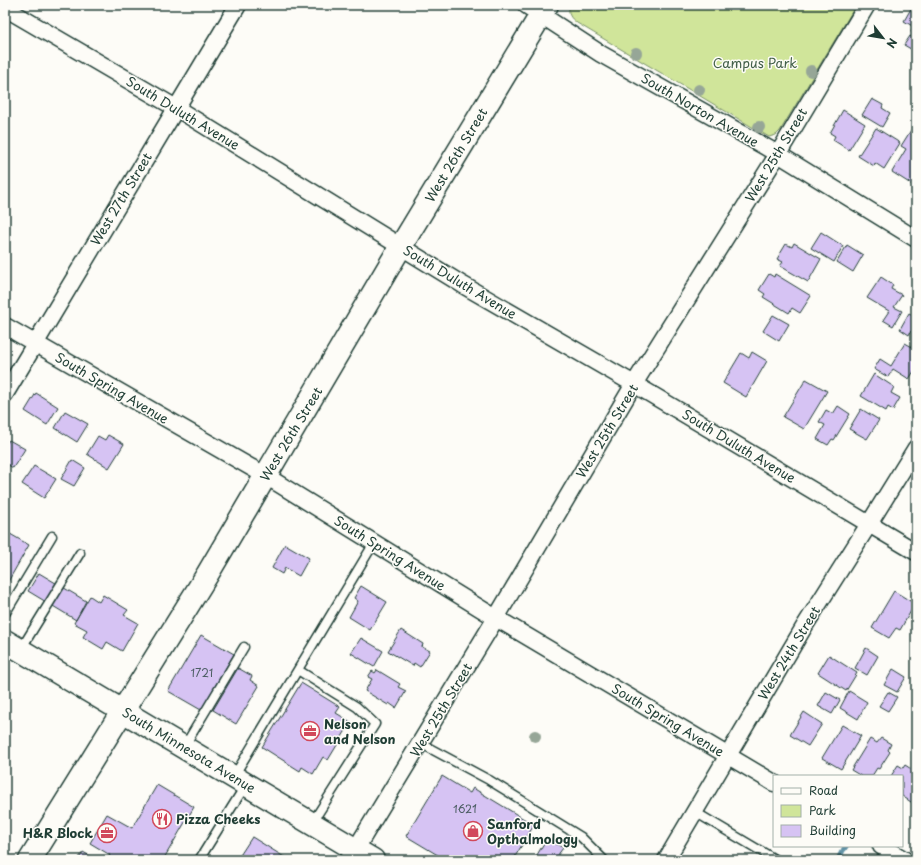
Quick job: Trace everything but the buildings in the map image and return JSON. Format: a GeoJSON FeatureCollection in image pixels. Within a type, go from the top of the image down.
{"type":"FeatureCollection","features":[{"type":"Feature","properties":{"kind":"main road","name":"West 26th Street"},"geometry":{"type":"LineString","coordinates":[[30,860],[266,476],[538,8]]}},
{"type":"Feature","properties":{"kind":"main road","name":"South Minnesota Avenue"},"geometry":{"type":"LineString","coordinates":[[13,645],[312,824],[359,857]]}},
{"type":"Feature","properties":{"kind":"street","name":"West 27th Street"},"geometry":{"type":"LineString","coordinates":[[5,394],[238,5]]}},
{"type":"Feature","properties":{"kind":"street","name":"West 25th Street"},"geometry":{"type":"LineString","coordinates":[[359,857],[420,743],[496,618],[634,384],[778,154],[867,5]]}},
{"type":"Feature","properties":{"kind":"street","name":"South Duluth Avenue"},"geometry":{"type":"LineString","coordinates":[[5,8],[176,108],[463,285],[634,384],[916,552]]}},
{"type":"Feature","properties":{"kind":"street","name":"South Norton Avenue"},"geometry":{"type":"LineString","coordinates":[[538,8],[601,54],[778,154],[916,239]]}},
{"type":"Feature","properties":{"kind":"street","name":"South Spring Avenue"},"geometry":{"type":"LineString","coordinates":[[5,326],[266,476],[496,618],[773,782]]}},
{"type":"Feature","properties":{"kind":"street","name":"West 24th Street"},"geometry":{"type":"LineString","coordinates":[[666,860],[804,627],[870,524],[916,448]]}},
{"type":"Feature","properties":{"kind":"street"},"geometry":{"type":"LineString","coordinates":[[883,847],[904,860]]}},
{"type":"Feature","properties":{"kind":"lane"},"geometry":{"type":"LineString","coordinates":[[5,614],[52,536]]}},
{"type":"Feature","properties":{"kind":"lane"},"geometry":{"type":"LineString","coordinates":[[199,860],[298,670],[374,543]]}},
{"type":"Feature","properties":{"kind":"lane"},"geometry":{"type":"LineString","coordinates":[[13,645],[80,553]]}},
{"type":"Feature","properties":{"kind":"lane"},"geometry":{"type":"LineString","coordinates":[[184,747],[244,647]]}},
{"type":"Feature","properties":{"kind":"lane"},"geometry":{"type":"LineString","coordinates":[[298,670],[357,707],[374,724],[312,824]]}},
{"type":"Feature","properties":{"kind":"lane"},"geometry":{"type":"LineString","coordinates":[[420,743],[489,780],[581,837],[604,860]]}},
{"type":"Feature","properties":{"kind":"lane"},"geometry":{"type":"LineString","coordinates":[[695,812],[776,860]]}},
{"type":"Feature","properties":{"kind":"green space","name":"Campus Park"},"geometry":{"type":"Polygon","coordinates":[[[570,5],[856,5],[780,131],[776,135],[769,137],[577,23],[570,15],[570,5]]]}},
{"type":"Feature","properties":{"kind":"waterway"},"geometry":{"type":"LineString","coordinates":[[838,860],[842,852]]}},
{"type":"Feature","properties":{"kind":"place","name":"Nelson and Nelson"},"geometry":{"type":"Point","coordinates":[310,731]}},
{"type":"Feature","properties":{"kind":"place","name":"Pizza Cheeks"},"geometry":{"type":"Point","coordinates":[162,819]}},
{"type":"Feature","properties":{"kind":"place","name":"Sanford Opthalmology"},"geometry":{"type":"Point","coordinates":[473,831]}},
{"type":"Feature","properties":{"kind":"place","name":"H&R Block"},"geometry":{"type":"Point","coordinates":[107,833]}}]}
